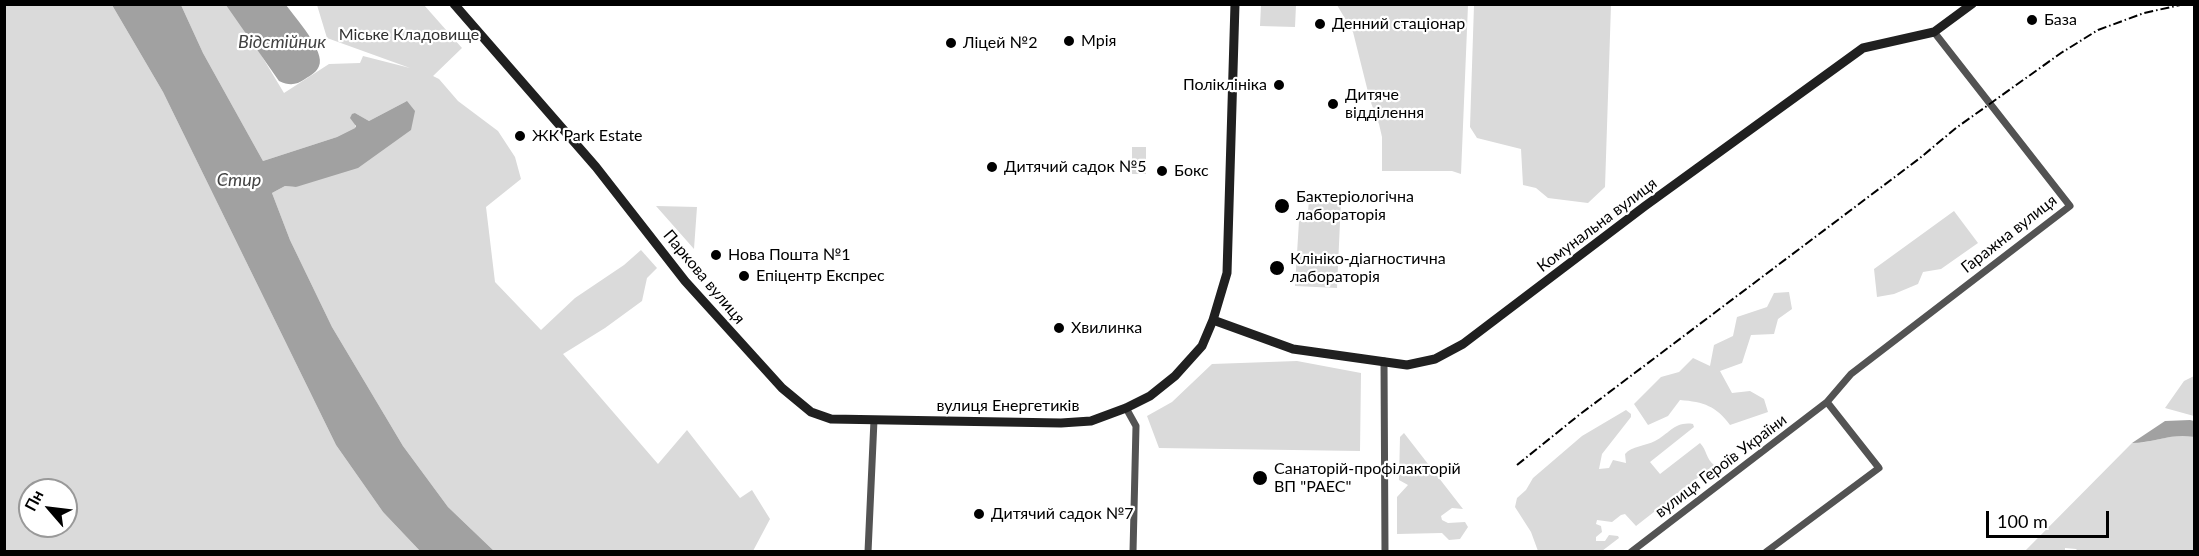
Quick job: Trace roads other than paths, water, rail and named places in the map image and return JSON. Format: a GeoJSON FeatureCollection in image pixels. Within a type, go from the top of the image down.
{"type":"FeatureCollection","features":[{"type":"Feature","properties":{"kind":"street","name":"Паркова вулиця"},"geometry":{"type":"LineString","coordinates":[[454,4],[596,167],[685,280],[782,388],[811,412],[831,419],[874,420]]}},
{"type":"Feature","properties":{"kind":"street","name":"вулиця Енергетиків"},"geometry":{"type":"LineString","coordinates":[[874,420],[1061,423],[1091,421],[1150,396],[1175,376],[1202,346],[1213,320],[1227,273],[1235,4]]}},
{"type":"Feature","properties":{"kind":"street","name":"Комунальна вулиця"},"geometry":{"type":"LineString","coordinates":[[1213,320],[1293,349],[1407,365],[1434,359],[1463,344],[1646,206],[1863,48],[1934,32],[1972,4]]}},
{"type":"Feature","properties":{"kind":"street","name":"Гаражна вулиця"},"geometry":{"type":"LineString","coordinates":[[1827,402],[1851,374],[2070,206],[1934,32]]}},
{"type":"Feature","properties":{"kind":"street"},"geometry":{"type":"LineString","coordinates":[[1384,362],[1384,552]]}},
{"type":"Feature","properties":{"kind":"street"},"geometry":{"type":"LineString","coordinates":[[1766,552],[1879,468],[1827,402]]}},
{"type":"Feature","properties":{"kind":"street","name":"вулиця Героїв України"},"geometry":{"type":"LineString","coordinates":[[1631,552],[1827,402]]}},
{"type":"Feature","properties":{"kind":"street"},"geometry":{"type":"LineString","coordinates":[[1126,408],[1136,426],[1133,552]]}},
{"type":"Feature","properties":{"kind":"street"},"geometry":{"type":"LineString","coordinates":[[868,552],[874,420]]}},
{"type":"Feature","properties":{"kind":"water","name":"Стир"},"geometry":{"type":"Polygon","coordinates":[[[112,5],[181,5],[203,53],[263,161],[337,137],[355,128],[350,118],[355,113],[369,121],[407,101],[415,111],[411,130],[358,168],[296,187],[285,186],[272,193],[290,240],[332,327],[403,446],[448,507],[494,551],[420,551],[383,512],[336,445],[163,92],[112,5]]]}},
{"type":"Feature","properties":{"kind":"water","name":"Відстійник"},"geometry":{"type":"Polygon","coordinates":[[[226,5],[286,5],[318,52],[320,60],[317,70],[296,84],[279,81],[226,5]]]}},
{"type":"Feature","properties":{"kind":"water"},"geometry":{"type":"Polygon","coordinates":[[[2165,421],[2194,421],[2194,437],[2177,436],[2132,443],[2165,421]]]}},
{"type":"Feature","properties":{"kind":"railway"},"geometry":{"type":"LineString","coordinates":[[1517,465],[1579,415],[1920,158],[1956,128],[2061,53],[2098,30],[2144,13],[2185,4]]}},
{"type":"Feature","properties":{"kind":"place","name":"База"},"geometry":{"type":"Point","coordinates":[2032,20]}},
{"type":"Feature","properties":{"kind":"place","name":"Денний стаціонар"},"geometry":{"type":"Point","coordinates":[1320,24]}},
{"type":"Feature","properties":{"kind":"place","name":"Мрія"},"geometry":{"type":"Point","coordinates":[1069,41]}},
{"type":"Feature","properties":{"kind":"place","name":"Ліцей №2"},"geometry":{"type":"Point","coordinates":[951,43]}},
{"type":"Feature","properties":{"kind":"place","name":"Поліклініка"},"geometry":{"type":"Point","coordinates":[1279,85]}},
{"type":"Feature","properties":{"kind":"place","name":"Дитяче відділення"},"geometry":{"type":"Point","coordinates":[1333,104]}},
{"type":"Feature","properties":{"kind":"place","name":"ЖК Park Estate"},"geometry":{"type":"Point","coordinates":[520,136]}},
{"type":"Feature","properties":{"kind":"place","name":"Дитячий садок №5"},"geometry":{"type":"Point","coordinates":[992,167]}},
{"type":"Feature","properties":{"kind":"place","name":"Бокс"},"geometry":{"type":"Point","coordinates":[1162,171]}},
{"type":"Feature","properties":{"kind":"place","name":"Бактеріологічна лабораторія"},"geometry":{"type":"Point","coordinates":[1282,206]}},
{"type":"Feature","properties":{"kind":"place","name":"Нова Пошта №1"},"geometry":{"type":"Point","coordinates":[716,255]}},
{"type":"Feature","properties":{"kind":"place","name":"Клініко-діагностична лабораторія"},"geometry":{"type":"Point","coordinates":[1277,268]}},
{"type":"Feature","properties":{"kind":"place","name":"Епіцентр Експрес"},"geometry":{"type":"Point","coordinates":[744,276]}},
{"type":"Feature","properties":{"kind":"place","name":"Хвилинка"},"geometry":{"type":"Point","coordinates":[1059,328]}},
{"type":"Feature","properties":{"kind":"place","name":"Санаторій-профілакторій ВП \"РАЕС\""},"geometry":{"type":"Point","coordinates":[1260,478]}},
{"type":"Feature","properties":{"kind":"place","name":"Дитячий садок №7"},"geometry":{"type":"Point","coordinates":[979,514]}},
{"type":"Feature","properties":{"kind":"park label","name":"Міське Кладовище"},"geometry":{"type":"Point","coordinates":[409,35]}}]}
